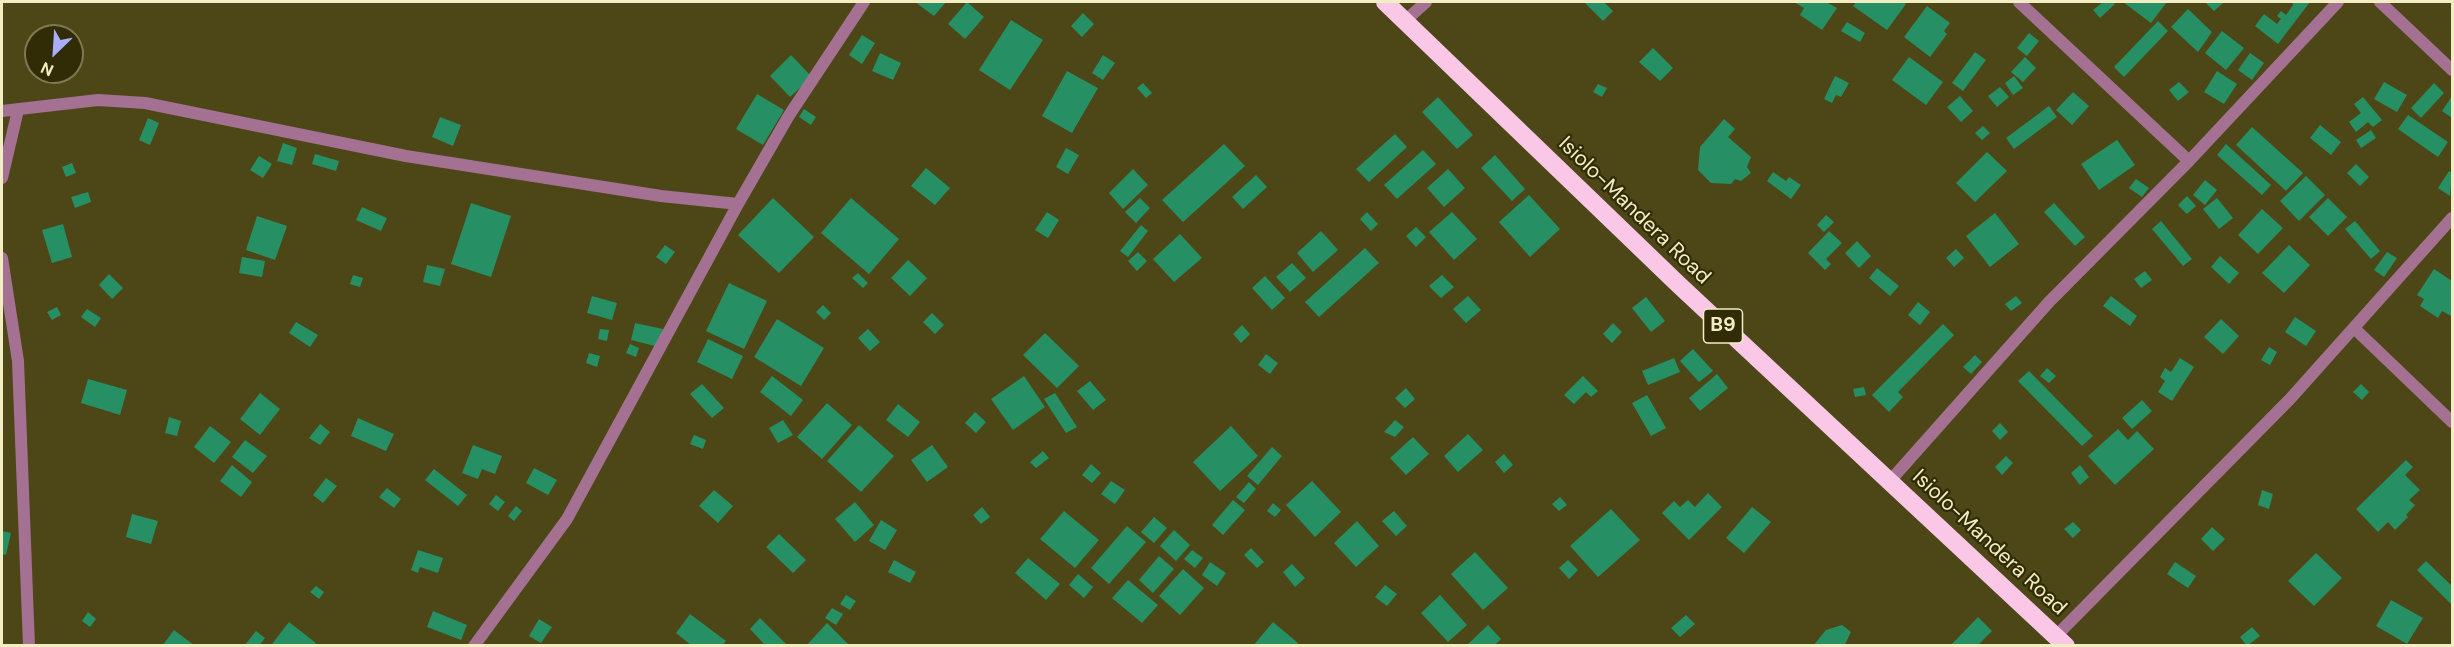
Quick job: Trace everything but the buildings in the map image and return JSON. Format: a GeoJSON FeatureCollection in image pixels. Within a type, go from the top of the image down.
{"type":"FeatureCollection","features":[{"type":"Feature","properties":{"kind":"highway","name":"Isiolo-Mandera Road"},"geometry":{"type":"LineString","coordinates":[[1385,2],[1679,285],[2061,641]]}},
{"type":"Feature","properties":{"kind":"street"},"geometry":{"type":"LineString","coordinates":[[474,645],[567,519],[738,204],[788,117],[864,2]]}},
{"type":"Feature","properties":{"kind":"street"},"geometry":{"type":"LineString","coordinates":[[1405,21],[1426,2]]}},
{"type":"Feature","properties":{"kind":"street"},"geometry":{"type":"LineString","coordinates":[[2019,2],[2189,161]]}},
{"type":"Feature","properties":{"kind":"street"},"geometry":{"type":"LineString","coordinates":[[1890,481],[2057,294],[2189,161],[2338,2]]}},
{"type":"Feature","properties":{"kind":"street"},"geometry":{"type":"LineString","coordinates":[[2380,2],[2452,70]]}},
{"type":"Feature","properties":{"kind":"street"},"geometry":{"type":"LineString","coordinates":[[2,111],[98,100],[145,103],[406,156],[661,196],[738,204]]}},
{"type":"Feature","properties":{"kind":"street"},"geometry":{"type":"LineString","coordinates":[[2,178],[18,110]]}},
{"type":"Feature","properties":{"kind":"street"},"geometry":{"type":"LineString","coordinates":[[2061,641],[2355,329],[2452,218]]}},
{"type":"Feature","properties":{"kind":"street"},"geometry":{"type":"LineString","coordinates":[[2,258],[18,361],[29,645]]}},
{"type":"Feature","properties":{"kind":"street"},"geometry":{"type":"LineString","coordinates":[[2355,329],[2452,422]]}}]}
